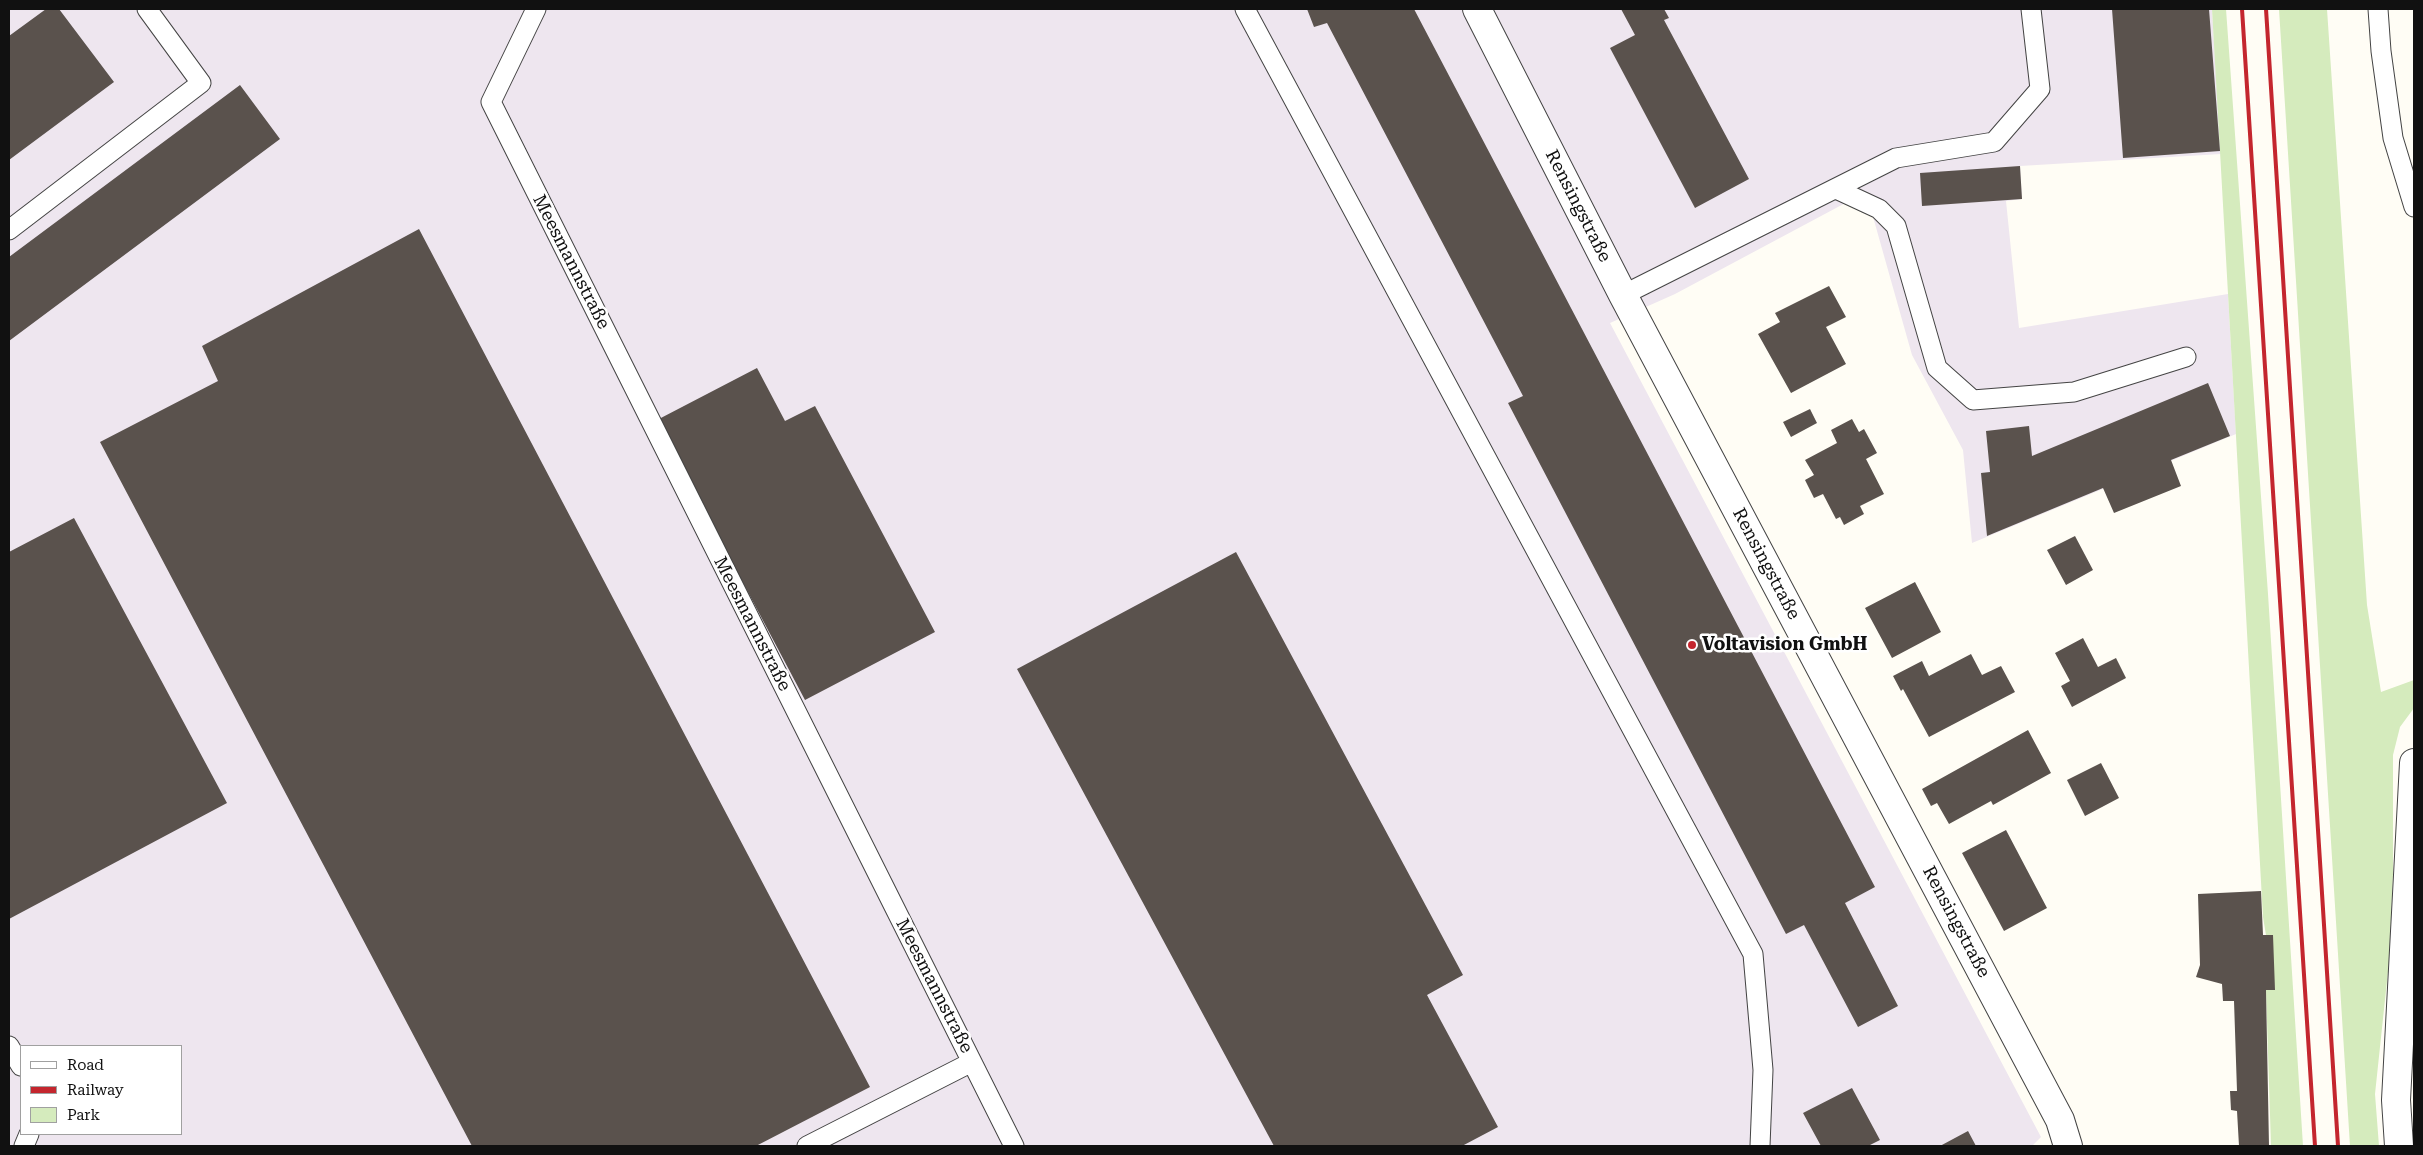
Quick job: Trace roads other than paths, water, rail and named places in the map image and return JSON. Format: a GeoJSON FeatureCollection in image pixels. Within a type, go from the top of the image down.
{"type":"FeatureCollection","features":[{"type":"Feature","properties":{"kind":"street","name":"Rensingstraße"},"geometry":{"type":"LineString","coordinates":[[1477,9],[1623,295],[2060,1120],[2068,1146]]}},
{"type":"Feature","properties":{"kind":"street"},"geometry":{"type":"LineString","coordinates":[[2399,1146],[2396,1090],[2414,763]]}},
{"type":"Feature","properties":{"kind":"lane"},"geometry":{"type":"LineString","coordinates":[[9,230],[202,83],[147,9]]}},
{"type":"Feature","properties":{"kind":"lane","name":"Meesmannstraße"},"geometry":{"type":"LineString","coordinates":[[536,9],[490,102],[1014,1146]]}},
{"type":"Feature","properties":{"kind":"lane"},"geometry":{"type":"LineString","coordinates":[[1245,9],[1754,954],[1764,1070],[1760,1146]]}},
{"type":"Feature","properties":{"kind":"lane"},"geometry":{"type":"LineString","coordinates":[[1623,295],[1896,158],[1994,142],[2040,89],[2031,9]]}},
{"type":"Feature","properties":{"kind":"lane"},"geometry":{"type":"LineString","coordinates":[[2378,9],[2381,51],[2393,138],[2414,207]]}},
{"type":"Feature","properties":{"kind":"lane"},"geometry":{"type":"LineString","coordinates":[[1836,189],[1879,209],[1896,226],[1937,368],[1973,400],[2074,392],[2186,357]]}},
{"type":"Feature","properties":{"kind":"lane"},"geometry":{"type":"LineString","coordinates":[[9,1046],[20,1064]]}},
{"type":"Feature","properties":{"kind":"lane"},"geometry":{"type":"LineString","coordinates":[[808,1146],[972,1062]]}},
{"type":"Feature","properties":{"kind":"railway"},"geometry":{"type":"LineString","coordinates":[[2242,9],[2315,1146]]}},
{"type":"Feature","properties":{"kind":"railway"},"geometry":{"type":"LineString","coordinates":[[2266,9],[2338,1146]]}},
{"type":"Feature","properties":{"kind":"place","name":"Voltavision GmbH"},"geometry":{"type":"Point","coordinates":[1692,645]}}]}
